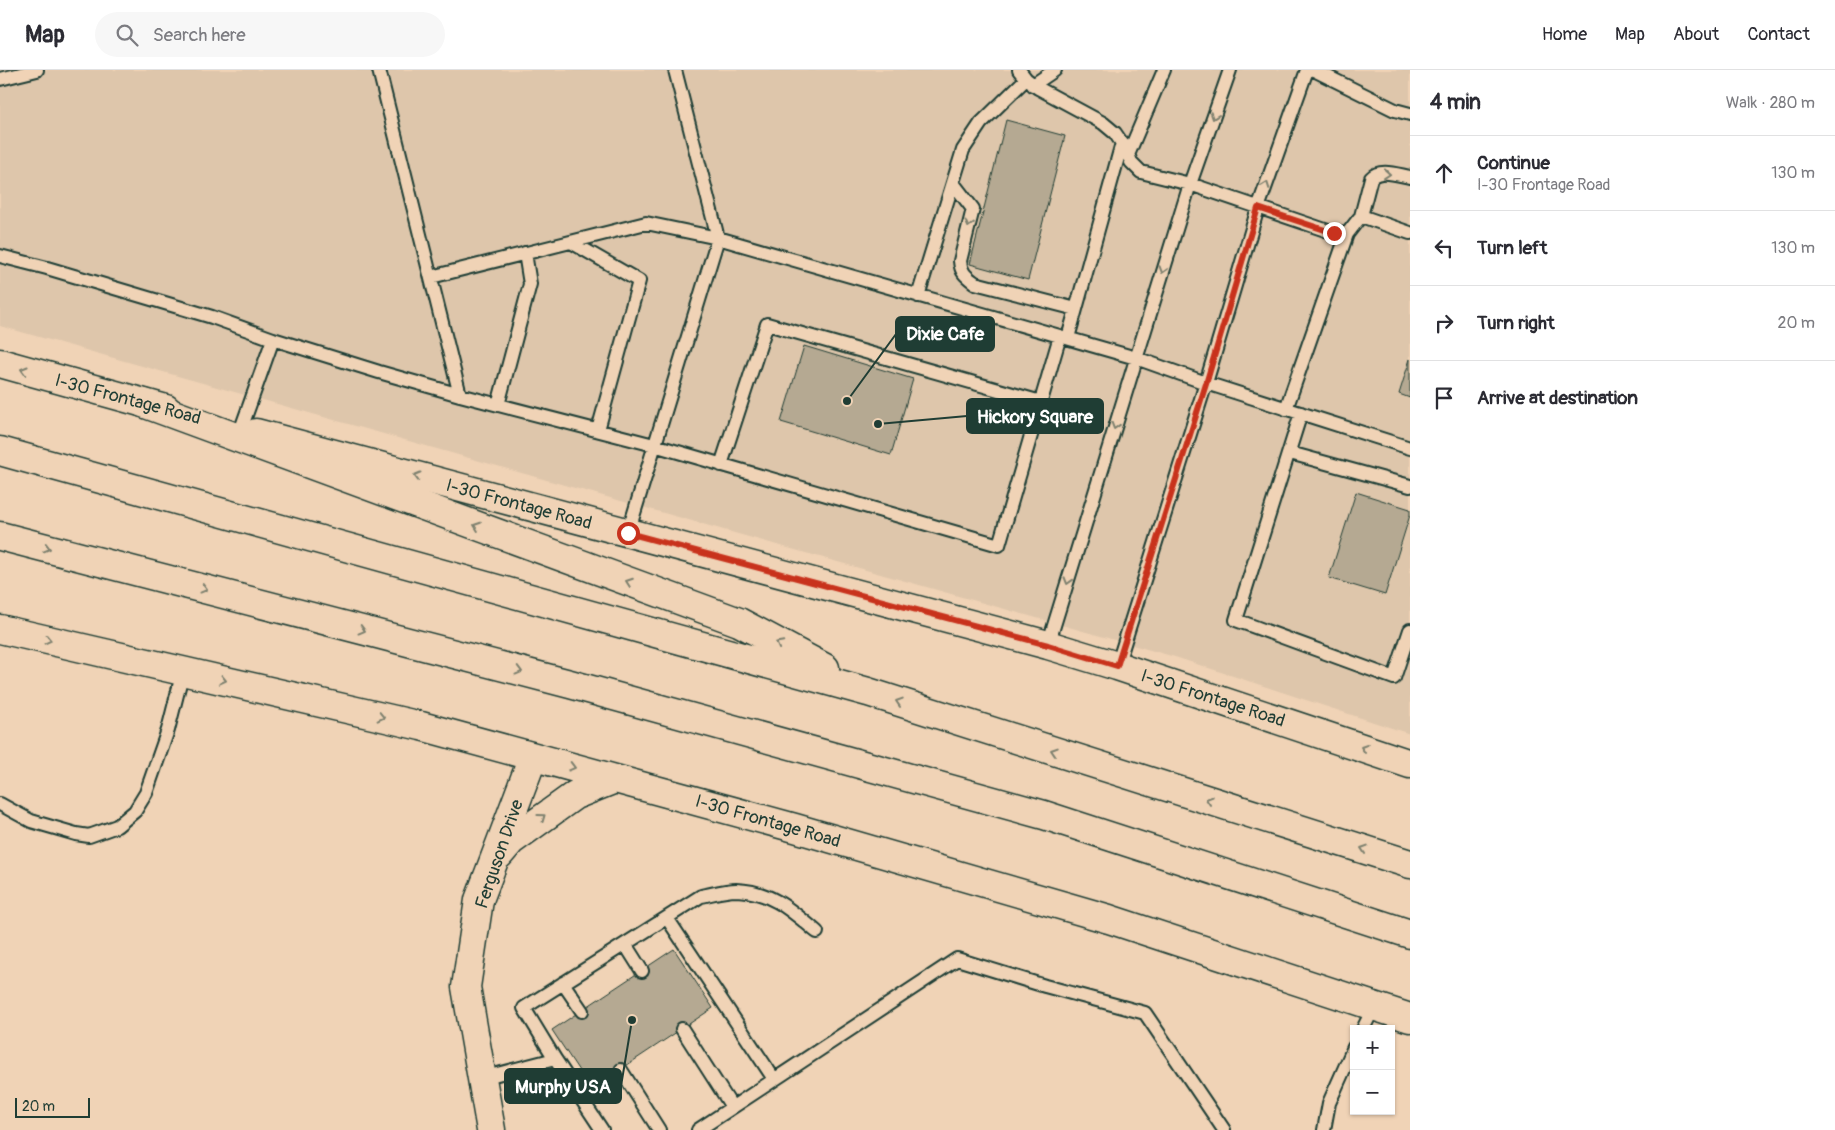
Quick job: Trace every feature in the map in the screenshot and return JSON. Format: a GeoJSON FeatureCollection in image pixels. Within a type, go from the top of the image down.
{"type":"FeatureCollection","features":[{"type":"Feature","properties":{"kind":"main road","name":"I-30 Frontage Road"},"geometry":{"type":"LineString","coordinates":[[0,363],[1048,645],[1117,666],[1410,764]]}},
{"type":"Feature","properties":{"kind":"main road"},"geometry":{"type":"LineString","coordinates":[[143,403],[739,622],[868,692]]}},
{"type":"Feature","properties":{"kind":"main road"},"geometry":{"type":"LineString","coordinates":[[0,451],[868,692],[1410,864]]}},
{"type":"Feature","properties":{"kind":"main road"},"geometry":{"type":"LineString","coordinates":[[0,536],[570,684],[1044,815],[1410,934]]}},
{"type":"Feature","properties":{"kind":"main road","name":"I-30 Frontage Road"},"geometry":{"type":"LineString","coordinates":[[0,629],[421,726],[795,828],[1109,919],[1369,1018],[1410,1018]]}},
{"type":"Feature","properties":{"kind":"main road","name":"Ferguson Drive"},"geometry":{"type":"LineString","coordinates":[[491,1130],[466,988],[480,900],[533,757]]}},
{"type":"Feature","properties":{"kind":"main road"},"geometry":{"type":"LineString","coordinates":[[494,862],[511,840],[542,817],[575,795],[615,779]]}},
{"type":"Feature","properties":{"kind":"lane"},"geometry":{"type":"LineString","coordinates":[[0,79],[37,70]]}},
{"type":"Feature","properties":{"kind":"lane"},"geometry":{"type":"LineString","coordinates":[[379,70],[460,395]]}},
{"type":"Feature","properties":{"kind":"lane"},"geometry":{"type":"LineString","coordinates":[[628,533],[718,238],[675,70]]}},
{"type":"Feature","properties":{"kind":"lane"},"geometry":{"type":"LineString","coordinates":[[918,296],[963,150],[981,123],[1026,78],[1055,70]]}},
{"type":"Feature","properties":{"kind":"lane"},"geometry":{"type":"LineString","coordinates":[[1128,155],[1164,70]]}},
{"type":"Feature","properties":{"kind":"lane"},"geometry":{"type":"LineString","coordinates":[[1048,645],[1190,184],[1230,70]]}},
{"type":"Feature","properties":{"kind":"lane"},"geometry":{"type":"LineString","coordinates":[[1117,666],[1206,384],[1258,208],[1307,70]]}},
{"type":"Feature","properties":{"kind":"lane"},"geometry":{"type":"LineString","coordinates":[[1314,70],[1395,110],[1410,114]]}},
{"type":"Feature","properties":{"kind":"lane"},"geometry":{"type":"LineString","coordinates":[[1026,78],[1103,123],[1115,133],[1131,162],[1142,172],[1190,184],[1334,233],[1348,234]]}},
{"type":"Feature","properties":{"kind":"lane"},"geometry":{"type":"LineString","coordinates":[[0,256],[212,317],[273,339],[460,395],[654,445],[1000,545],[1041,402],[1076,309],[1122,143]]}},
{"type":"Feature","properties":{"kind":"lane"},"geometry":{"type":"LineString","coordinates":[[1286,408],[1348,234],[1361,216],[1371,178],[1381,172],[1410,176]]}},
{"type":"Feature","properties":{"kind":"lane"},"geometry":{"type":"LineString","coordinates":[[953,182],[972,209],[960,262],[961,270],[966,276],[975,283],[1076,309]]}},
{"type":"Feature","properties":{"kind":"lane"},"geometry":{"type":"LineString","coordinates":[[1361,216],[1410,233]]}},
{"type":"Feature","properties":{"kind":"lane"},"geometry":{"type":"LineString","coordinates":[[431,277],[646,223],[718,238],[1136,358],[1206,384],[1410,448]]}},
{"type":"Feature","properties":{"kind":"lane"},"geometry":{"type":"LineString","coordinates":[[571,242],[640,281],[598,430]]}},
{"type":"Feature","properties":{"kind":"lane"},"geometry":{"type":"LineString","coordinates":[[498,405],[530,284],[525,253]]}},
{"type":"Feature","properties":{"kind":"lane"},"geometry":{"type":"LineString","coordinates":[[721,465],[766,324],[1041,402]]}},
{"type":"Feature","properties":{"kind":"lane"},"geometry":{"type":"LineString","coordinates":[[241,429],[273,339]]}},
{"type":"Feature","properties":{"kind":"lane"},"geometry":{"type":"LineString","coordinates":[[1301,413],[1236,620],[1394,678],[1410,630]]}},
{"type":"Feature","properties":{"kind":"lane"},"geometry":{"type":"LineString","coordinates":[[1290,452],[1410,486]]}},
{"type":"Feature","properties":{"kind":"lane"},"geometry":{"type":"LineString","coordinates":[[0,804],[30,821],[76,834],[89,836],[117,826],[135,811],[146,793],[168,730],[183,671]]}},
{"type":"Feature","properties":{"kind":"lane"},"geometry":{"type":"LineString","coordinates":[[602,1130],[524,1008],[701,896],[735,890],[762,893],[786,906],[817,932]]}},
{"type":"Feature","properties":{"kind":"lane"},"geometry":{"type":"LineString","coordinates":[[667,918],[774,1079]]}},
{"type":"Feature","properties":{"kind":"lane"},"geometry":{"type":"LineString","coordinates":[[626,944],[642,970]]}},
{"type":"Feature","properties":{"kind":"lane"},"geometry":{"type":"LineString","coordinates":[[698,1130],[957,958],[1045,986],[1146,1013],[1224,1130]]}},
{"type":"Feature","properties":{"kind":"lane"},"geometry":{"type":"LineString","coordinates":[[563,983],[582,1010]]}},
{"type":"Feature","properties":{"kind":"lane"},"geometry":{"type":"LineString","coordinates":[[682,1029],[732,1107]]}},
{"type":"Feature","properties":{"kind":"lane"},"geometry":{"type":"LineString","coordinates":[[1324,1130],[1329,1103],[1350,1056]]}},
{"type":"Feature","properties":{"kind":"lane"},"geometry":{"type":"LineString","coordinates":[[482,1078],[555,1059]]}},
{"type":"Feature","properties":{"kind":"lane"},"geometry":{"type":"LineString","coordinates":[[621,1070],[659,1130]]}},
{"type":"Feature","properties":{"kind":"shaded area"},"geometry":{"type":"Polygon","coordinates":[[[0,70],[1410,70],[1410,734],[1175,657],[0,326],[0,70]]]}},
{"type":"Feature","properties":{"kind":"building"},"geometry":{"type":"Polygon","coordinates":[[[1006,120],[1065,136],[1028,280],[970,264],[1006,120]]]}},
{"type":"Feature","properties":{"kind":"building"},"geometry":{"type":"Polygon","coordinates":[[[804,346],[913,379],[891,455],[781,422],[804,346]]]}},
{"type":"Feature","properties":{"kind":"building"},"geometry":{"type":"Polygon","coordinates":[[[1410,359],[1410,398],[1399,394],[1410,359]]]}},
{"type":"Feature","properties":{"kind":"building"},"geometry":{"type":"Polygon","coordinates":[[[1356,492],[1410,509],[1410,515],[1385,595],[1329,578],[1356,492]]]}},
{"type":"Feature","properties":{"kind":"building"},"geometry":{"type":"Polygon","coordinates":[[[674,949],[713,1008],[591,1089],[552,1030],[674,949]]]}},
{"type":"Feature","properties":{"kind":"place","name":"Dixie Cafe"},"geometry":{"type":"Point","coordinates":[847,401]}},
{"type":"Feature","properties":{"kind":"place","name":"Hickory Square"},"geometry":{"type":"Point","coordinates":[878,424]}},
{"type":"Feature","properties":{"kind":"place","name":"Murphy USA"},"geometry":{"type":"Point","coordinates":[632,1020]}},
{"type":"Feature","properties":{"kind":"route"},"geometry":{"type":"LineString","coordinates":[[628,533],[1048,645],[1117,666],[1206,384],[1258,208],[1334,233]]}}]}
